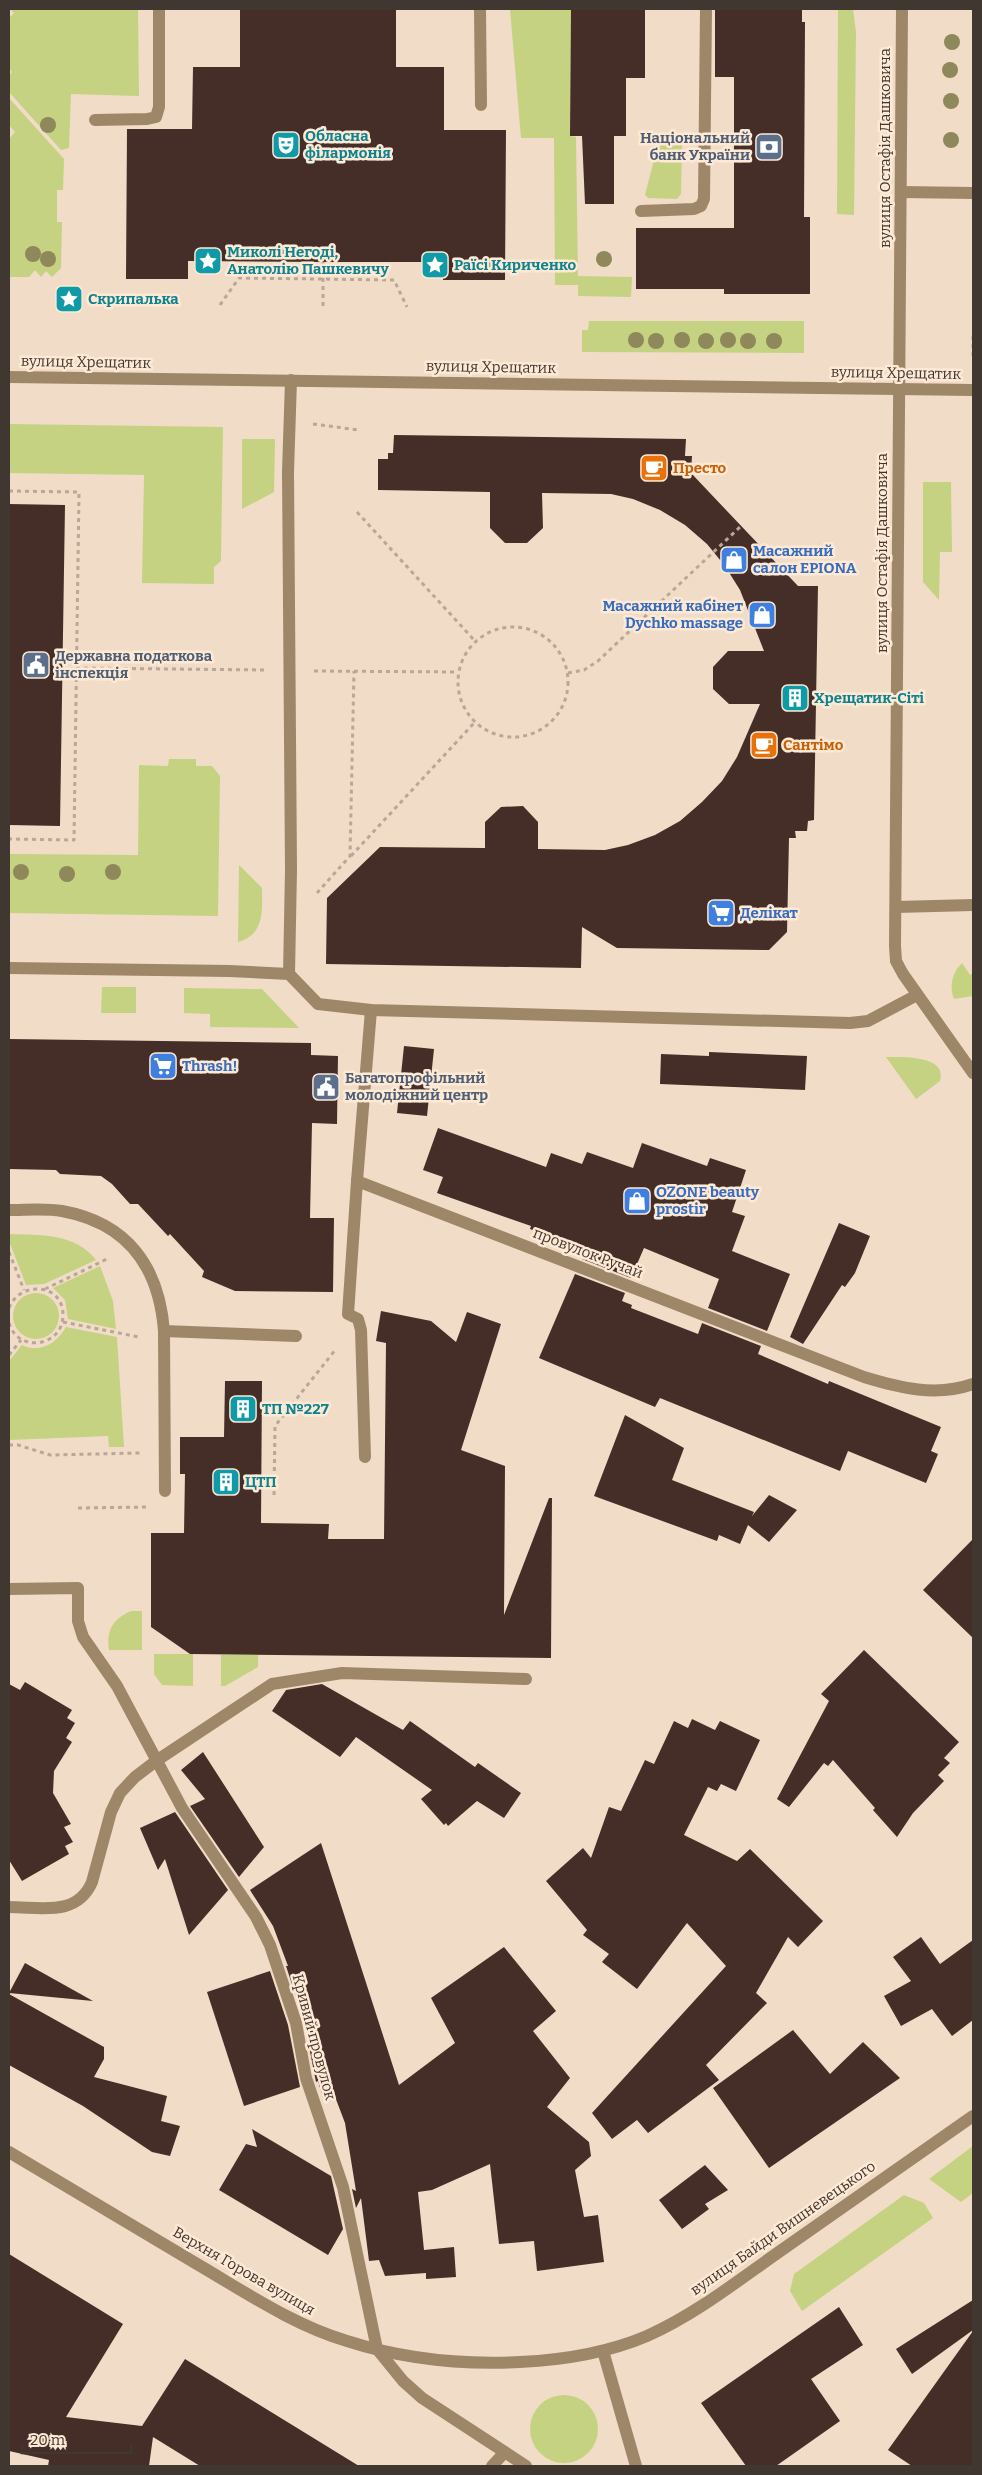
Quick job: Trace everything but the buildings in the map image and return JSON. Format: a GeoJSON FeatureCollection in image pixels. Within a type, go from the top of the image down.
{"type":"FeatureCollection","features":[{"type":"Feature","properties":{"kind":"street"},"geometry":{"type":"LineString","coordinates":[[95,120],[147,119],[156,117],[159,107],[159,9]]}},
{"type":"Feature","properties":{"kind":"street"},"geometry":{"type":"LineString","coordinates":[[480,9],[481,104]]}},
{"type":"Feature","properties":{"kind":"street"},"geometry":{"type":"LineString","coordinates":[[641,212],[694,209],[701,206],[704,199],[706,9]]}},
{"type":"Feature","properties":{"kind":"street","name":"вулиця Остафія Дашковича"},"geometry":{"type":"LineString","coordinates":[[902,9],[896,961],[917,995],[973,1073]]}},
{"type":"Feature","properties":{"kind":"street"},"geometry":{"type":"LineString","coordinates":[[901,192],[973,193]]}},
{"type":"Feature","properties":{"kind":"street","name":"вулиця Хрещатик"},"geometry":{"type":"LineString","coordinates":[[9,377],[973,390]]}},
{"type":"Feature","properties":{"kind":"street"},"geometry":{"type":"LineString","coordinates":[[289,974],[291,870],[288,472],[291,380]]}},
{"type":"Feature","properties":{"kind":"street"},"geometry":{"type":"LineString","coordinates":[[896,907],[973,905]]}},
{"type":"Feature","properties":{"kind":"street"},"geometry":{"type":"LineString","coordinates":[[9,968],[228,971],[289,974],[318,1004],[371,1010],[850,1023],[868,1021],[917,995]]}},
{"type":"Feature","properties":{"kind":"street"},"geometry":{"type":"LineString","coordinates":[[365,1457],[361,1330],[358,1319],[348,1314],[371,1010]]}},
{"type":"Feature","properties":{"kind":"street","name":"провулок Ручай"},"geometry":{"type":"LineString","coordinates":[[357,1182],[864,1377],[931,1391],[961,1388],[973,1384]]}},
{"type":"Feature","properties":{"kind":"street"},"geometry":{"type":"LineString","coordinates":[[9,1210],[59,1211],[76,1214],[108,1229],[132,1247],[149,1269],[157,1287],[162,1309],[164,1337],[165,1491]]}},
{"type":"Feature","properties":{"kind":"street"},"geometry":{"type":"LineString","coordinates":[[164,1337],[296,1336]]}},
{"type":"Feature","properties":{"kind":"street","name":"Кривий провулок"},"geometry":{"type":"LineString","coordinates":[[9,1589],[78,1588],[78,1621],[83,1637],[117,1686],[156,1761],[198,1834],[256,1917],[270,1945],[296,2022],[306,2078],[343,2187],[377,2350]]}},
{"type":"Feature","properties":{"kind":"street"},"geometry":{"type":"LineString","coordinates":[[9,1907],[69,1906],[79,1901],[87,1893],[92,1882],[111,1812],[120,1793],[135,1777],[156,1761],[261,1690],[282,1681],[342,1673],[526,1679]]}},
{"type":"Feature","properties":{"kind":"street","name":"вулиця Байди Вишневецького"},"geometry":{"type":"LineString","coordinates":[[603,2351],[647,2336],[672,2324],[748,2274],[973,2116]]}},
{"type":"Feature","properties":{"kind":"street","name":"Верхня Горова вулиця"},"geometry":{"type":"LineString","coordinates":[[9,2152],[261,2302],[317,2330],[377,2350],[437,2360],[470,2363],[539,2361],[603,2351]]}},
{"type":"Feature","properties":{"kind":"street"},"geometry":{"type":"LineString","coordinates":[[377,2350],[403,2381],[422,2398],[526,2466]]}},
{"type":"Feature","properties":{"kind":"street"},"geometry":{"type":"LineString","coordinates":[[603,2351],[636,2466]]}},
{"type":"Feature","properties":{"kind":"street"},"geometry":{"type":"LineString","coordinates":[[492,2466],[504,2453]]}},
{"type":"Feature","properties":{"kind":"path"},"geometry":{"type":"LineString","coordinates":[[323,262],[323,306]]}},
{"type":"Feature","properties":{"kind":"path"},"geometry":{"type":"LineString","coordinates":[[220,305],[239,278],[323,278],[394,280],[407,307]]}},
{"type":"Feature","properties":{"kind":"path"},"geometry":{"type":"LineString","coordinates":[[973,336],[973,356]]}},
{"type":"Feature","properties":{"kind":"path"},"geometry":{"type":"LineString","coordinates":[[290,421],[359,430]]}},
{"type":"Feature","properties":{"kind":"path"},"geometry":{"type":"LineString","coordinates":[[9,491],[79,492],[74,840],[9,839]]}},
{"type":"Feature","properties":{"kind":"path"},"geometry":{"type":"LineString","coordinates":[[357,512],[475,641]]}},
{"type":"Feature","properties":{"kind":"path"},"geometry":{"type":"LineString","coordinates":[[568,673],[584,670],[598,661],[741,526]]}},
{"type":"Feature","properties":{"kind":"path"},"geometry":{"type":"LineString","coordinates":[[512,626],[531,629],[548,639],[561,654],[568,673],[567,693],[560,711],[547,725],[529,734],[510,737],[491,733],[475,722],[463,708],[458,690],[458,672],[464,655],[475,641],[492,630],[512,626]]}},
{"type":"Feature","properties":{"kind":"path"},"geometry":{"type":"LineString","coordinates":[[76,668],[458,672]]}},
{"type":"Feature","properties":{"kind":"path"},"geometry":{"type":"LineString","coordinates":[[350,856],[354,671]]}},
{"type":"Feature","properties":{"kind":"path"},"geometry":{"type":"LineString","coordinates":[[316,900],[316,894],[475,722]]}},
{"type":"Feature","properties":{"kind":"path"},"geometry":{"type":"LineString","coordinates":[[44,1289],[132,1247]]}},
{"type":"Feature","properties":{"kind":"path"},"geometry":{"type":"LineString","coordinates":[[9,1252],[24,1290]]}},
{"type":"Feature","properties":{"kind":"path"},"geometry":{"type":"LineString","coordinates":[[9,1308],[16,1295],[24,1290],[44,1289],[52,1292],[62,1306],[63,1322],[60,1330],[47,1342],[30,1343],[21,1340],[15,1334],[9,1322]]}},
{"type":"Feature","properties":{"kind":"path"},"geometry":{"type":"LineString","coordinates":[[63,1322],[164,1337]]}},
{"type":"Feature","properties":{"kind":"path"},"geometry":{"type":"LineString","coordinates":[[9,1355],[21,1340]]}},
{"type":"Feature","properties":{"kind":"path"},"geometry":{"type":"LineString","coordinates":[[274,1495],[275,1426],[325,1364]]}},
{"type":"Feature","properties":{"kind":"path"},"geometry":{"type":"LineString","coordinates":[[9,1445],[18,1445],[50,1455],[165,1453]]}},
{"type":"Feature","properties":{"kind":"path"},"geometry":{"type":"LineString","coordinates":[[78,1508],[158,1507],[164,1505],[165,1491]]}},
{"type":"Feature","properties":{"kind":"green space"},"geometry":{"type":"Polygon","coordinates":[[[10,9],[138,9],[139,96],[71,94],[69,148],[61,150],[9,92],[9,76],[12,72],[9,68],[9,18],[14,13],[10,9]]]}},
{"type":"Feature","properties":{"kind":"green space"},"geometry":{"type":"Polygon","coordinates":[[[510,9],[571,9],[570,136],[576,137],[578,276],[632,277],[631,297],[578,296],[578,285],[555,285],[554,138],[521,138],[510,9]]]}},
{"type":"Feature","properties":{"kind":"green space"},"geometry":{"type":"Polygon","coordinates":[[[838,9],[853,9],[856,32],[854,215],[837,214],[838,9]]]}},
{"type":"Feature","properties":{"kind":"green space"},"geometry":{"type":"Polygon","coordinates":[[[9,98],[64,159],[63,190],[57,190],[57,222],[62,222],[61,268],[52,277],[46,271],[41,277],[35,270],[29,277],[9,277],[9,139],[15,132],[9,125],[9,98]]]}},
{"type":"Feature","properties":{"kind":"green space"},"geometry":{"type":"Polygon","coordinates":[[[663,138],[678,138],[682,141],[681,194],[677,199],[648,198],[645,195],[659,141],[663,138]]]}},
{"type":"Feature","properties":{"kind":"green space"},"geometry":{"type":"Polygon","coordinates":[[[589,321],[804,321],[804,353],[582,352],[582,330],[588,330],[589,321]]]}},
{"type":"Feature","properties":{"kind":"green space"},"geometry":{"type":"Polygon","coordinates":[[[9,424],[223,427],[221,561],[214,567],[214,584],[142,583],[144,475],[9,473],[9,424]]]}},
{"type":"Feature","properties":{"kind":"green space"},"geometry":{"type":"Polygon","coordinates":[[[242,439],[275,439],[274,492],[242,509],[242,439]]]}},
{"type":"Feature","properties":{"kind":"green space"},"geometry":{"type":"Polygon","coordinates":[[[923,482],[951,482],[952,552],[940,552],[939,600],[923,582],[923,482]]]}},
{"type":"Feature","properties":{"kind":"green space"},"geometry":{"type":"Polygon","coordinates":[[[169,759],[196,759],[196,766],[212,766],[220,776],[218,916],[9,913],[9,854],[138,855],[139,765],[168,766],[169,759]]]}},
{"type":"Feature","properties":{"kind":"green space"},"geometry":{"type":"Polygon","coordinates":[[[239,865],[262,888],[262,913],[253,933],[238,942],[239,865]]]}},
{"type":"Feature","properties":{"kind":"green space"},"geometry":{"type":"Polygon","coordinates":[[[962,963],[970,975],[973,973],[973,996],[954,999],[952,980],[962,963]]]}},
{"type":"Feature","properties":{"kind":"green space"},"geometry":{"type":"Polygon","coordinates":[[[102,987],[136,987],[136,1013],[101,1013],[102,987]]]}},
{"type":"Feature","properties":{"kind":"green space"},"geometry":{"type":"Polygon","coordinates":[[[184,988],[262,989],[299,1028],[210,1027],[210,1014],[184,1013],[184,988]]]}},
{"type":"Feature","properties":{"kind":"green space"},"geometry":{"type":"Polygon","coordinates":[[[886,1057],[922,1059],[931,1062],[937,1066],[941,1073],[940,1081],[916,1099],[886,1057]]]}},
{"type":"Feature","properties":{"kind":"green space"},"geometry":{"type":"Polygon","coordinates":[[[9,1234],[56,1237],[68,1240],[88,1251],[96,1260],[44,1284],[26,1285],[9,1241],[9,1234]]]}},
{"type":"Feature","properties":{"kind":"green space"},"geometry":{"type":"Polygon","coordinates":[[[100,1266],[113,1301],[116,1329],[68,1319],[65,1300],[53,1288],[100,1266]]]}},
{"type":"Feature","properties":{"kind":"green space"},"geometry":{"type":"Polygon","coordinates":[[[32,1293],[40,1293],[49,1297],[55,1303],[59,1316],[55,1329],[49,1335],[40,1339],[32,1339],[23,1335],[17,1329],[13,1320],[13,1312],[17,1303],[23,1297],[32,1293]]]}},
{"type":"Feature","properties":{"kind":"green space"},"geometry":{"type":"Polygon","coordinates":[[[66,1327],[117,1337],[124,1447],[109,1447],[108,1436],[9,1440],[9,1361],[22,1345],[35,1348],[47,1345],[58,1338],[66,1327]]]}},
{"type":"Feature","properties":{"kind":"green space"},"geometry":{"type":"Polygon","coordinates":[[[131,1611],[142,1611],[142,1650],[109,1650],[108,1643],[112,1626],[131,1611]]]}},
{"type":"Feature","properties":{"kind":"green space"},"geometry":{"type":"Polygon","coordinates":[[[154,1654],[193,1654],[193,1686],[162,1685],[154,1674],[154,1654]]]}},
{"type":"Feature","properties":{"kind":"green space"},"geometry":{"type":"Polygon","coordinates":[[[221,1655],[258,1655],[258,1667],[225,1686],[221,1686],[221,1655]]]}},
{"type":"Feature","properties":{"kind":"green space"},"geometry":{"type":"Polygon","coordinates":[[[973,2146],[973,2193],[961,2202],[929,2179],[973,2146]]]}},
{"type":"Feature","properties":{"kind":"green space"},"geometry":{"type":"Polygon","coordinates":[[[904,2195],[924,2203],[933,2218],[802,2311],[790,2291],[794,2274],[904,2195]]]}},
{"type":"Feature","properties":{"kind":"green space"},"geometry":{"type":"Polygon","coordinates":[[[564,2395],[577,2398],[588,2405],[595,2416],[598,2429],[595,2442],[588,2453],[577,2460],[564,2463],[551,2460],[540,2453],[533,2442],[530,2429],[533,2416],[540,2405],[551,2398],[564,2395]]]}},
{"type":"Feature","properties":{"kind":"place","name":"Обласна філармонія"},"geometry":{"type":"Point","coordinates":[286,145]}},
{"type":"Feature","properties":{"kind":"place","name":"Національний банк України"},"geometry":{"type":"Point","coordinates":[769,147]}},
{"type":"Feature","properties":{"kind":"place","name":"Миколі Негоді, Анатолію Пашкевичу"},"geometry":{"type":"Point","coordinates":[208,261]}},
{"type":"Feature","properties":{"kind":"place","name":"Раїсі Кириченко"},"geometry":{"type":"Point","coordinates":[435,265]}},
{"type":"Feature","properties":{"kind":"place","name":"Скрипалька"},"geometry":{"type":"Point","coordinates":[69,299]}},
{"type":"Feature","properties":{"kind":"place","name":"Престо"},"geometry":{"type":"Point","coordinates":[654,468]}},
{"type":"Feature","properties":{"kind":"place","name":"Масажний салон EPIONA"},"geometry":{"type":"Point","coordinates":[734,560]}},
{"type":"Feature","properties":{"kind":"place","name":"Масажний кабінет Dychko massage"},"geometry":{"type":"Point","coordinates":[762,615]}},
{"type":"Feature","properties":{"kind":"place","name":"Державна податкова інспекція"},"geometry":{"type":"Point","coordinates":[36,665]}},
{"type":"Feature","properties":{"kind":"place","name":"Хрещатик-Сіті"},"geometry":{"type":"Point","coordinates":[795,698]}},
{"type":"Feature","properties":{"kind":"place","name":"Сантімо"},"geometry":{"type":"Point","coordinates":[764,745]}},
{"type":"Feature","properties":{"kind":"place","name":"Делікат"},"geometry":{"type":"Point","coordinates":[721,913]}},
{"type":"Feature","properties":{"kind":"place","name":"Thrash!"},"geometry":{"type":"Point","coordinates":[163,1066]}},
{"type":"Feature","properties":{"kind":"place","name":"Багатопрофільний молодіжний центр"},"geometry":{"type":"Point","coordinates":[326,1087]}},
{"type":"Feature","properties":{"kind":"place","name":"OZONE beauty prostir"},"geometry":{"type":"Point","coordinates":[637,1201]}},
{"type":"Feature","properties":{"kind":"place","name":"ТП №227"},"geometry":{"type":"Point","coordinates":[243,1409]}},
{"type":"Feature","properties":{"kind":"place","name":"ЦТП"},"geometry":{"type":"Point","coordinates":[226,1482]}}]}
